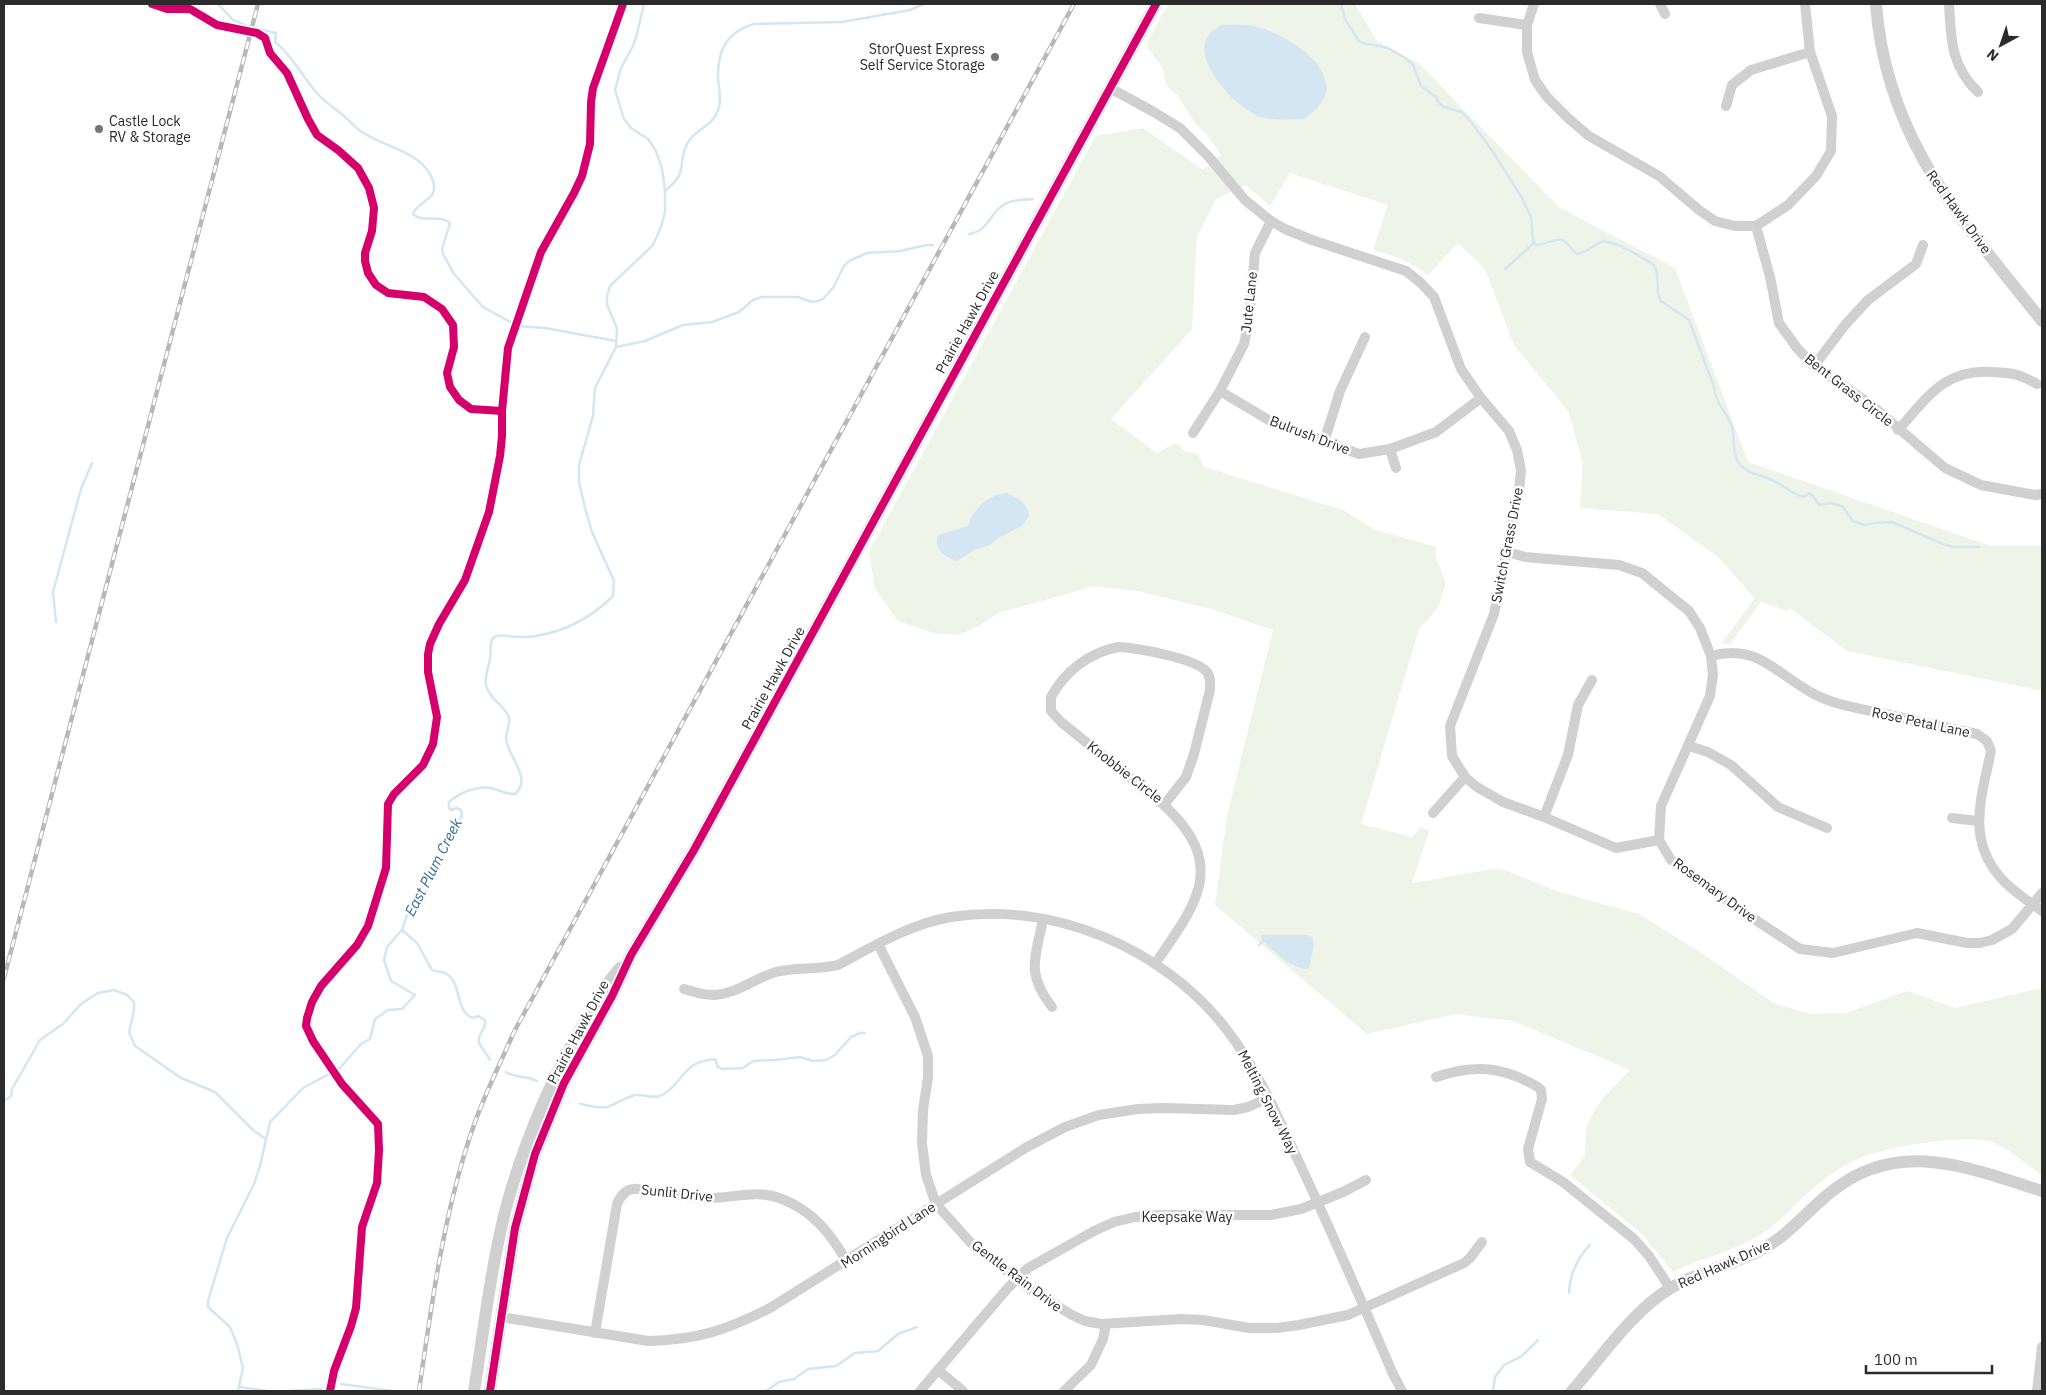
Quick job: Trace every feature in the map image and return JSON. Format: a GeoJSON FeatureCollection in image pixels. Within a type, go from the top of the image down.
{"type":"FeatureCollection","features":[{"type":"Feature","properties":{"kind":"street","name":"Prairie Hawk Drive"},"geometry":{"type":"LineString","coordinates":[[490,1391],[515,1228],[529,1170],[564,1082],[612,996],[631,955],[692,854],[1156,4]]}},
{"type":"Feature","properties":{"kind":"street"},"geometry":{"type":"LineString","coordinates":[[1534,4],[1527,26],[1528,52],[1535,80],[1547,97],[1589,136],[1659,176],[1715,221],[1734,226],[1756,226],[1788,205],[1816,176],[1831,151],[1832,116],[1810,52],[1805,4]]}},
{"type":"Feature","properties":{"kind":"street"},"geometry":{"type":"LineString","coordinates":[[1660,4],[1665,14]]}},
{"type":"Feature","properties":{"kind":"street","name":"Red Hawk Drive"},"geometry":{"type":"LineString","coordinates":[[1876,4],[1880,37],[1891,84],[1908,131],[1928,171],[1954,209],[2042,321]]}},
{"type":"Feature","properties":{"kind":"street"},"geometry":{"type":"LineString","coordinates":[[1949,4],[1951,36],[1956,62],[1968,83],[1978,92]]}},
{"type":"Feature","properties":{"kind":"street"},"geometry":{"type":"LineString","coordinates":[[1479,18],[1527,26]]}},
{"type":"Feature","properties":{"kind":"street"},"geometry":{"type":"LineString","coordinates":[[1726,106],[1732,85],[1750,70],[1810,52]]}},
{"type":"Feature","properties":{"kind":"street","name":"Switch Grass Drive"},"geometry":{"type":"LineString","coordinates":[[1110,88],[1173,124],[1191,138],[1237,192],[1271,221],[1312,240],[1397,268],[1415,277],[1434,297],[1461,369],[1481,398],[1509,431],[1517,450],[1521,470],[1519,491],[1494,614],[1450,726],[1452,756],[1465,778],[1503,802],[1544,817],[1616,848],[1659,840]]}},
{"type":"Feature","properties":{"kind":"street","name":"Jute Lane"},"geometry":{"type":"LineString","coordinates":[[1193,433],[1220,391],[1244,344],[1249,320],[1255,253],[1271,221]]}},
{"type":"Feature","properties":{"kind":"street","name":"Bent Grass Circle"},"geometry":{"type":"LineString","coordinates":[[1756,226],[1770,276],[1779,323],[1797,348],[1814,366],[1870,404],[1898,430],[1945,468],[1981,485],[2035,496],[2042,494]]}},
{"type":"Feature","properties":{"kind":"street"},"geometry":{"type":"LineString","coordinates":[[1814,366],[1868,300],[1916,264],[1923,245]]}},
{"type":"Feature","properties":{"kind":"street"},"geometry":{"type":"LineString","coordinates":[[1324,442],[1340,390],[1365,337]]}},
{"type":"Feature","properties":{"kind":"street"},"geometry":{"type":"LineString","coordinates":[[1898,430],[1941,385],[1957,375],[1979,371],[2018,374],[2037,384]]}},
{"type":"Feature","properties":{"kind":"street","name":"Bulrush Drive"},"geometry":{"type":"LineString","coordinates":[[1220,391],[1272,422],[1359,454],[1390,449],[1436,432],[1481,398]]}},
{"type":"Feature","properties":{"kind":"street"},"geometry":{"type":"LineString","coordinates":[[1390,449],[1396,468]]}},
{"type":"Feature","properties":{"kind":"street"},"geometry":{"type":"LineString","coordinates":[[1507,552],[1525,557],[1620,565],[1642,573],[1689,611],[1700,628],[1711,656],[1713,675],[1710,696],[1661,806],[1659,840]]}},
{"type":"Feature","properties":{"kind":"street","name":"Knobbie Circle"},"geometry":{"type":"LineString","coordinates":[[1118,647],[1132,648],[1196,664],[1208,673],[1210,690],[1194,754],[1186,777],[1164,805],[1066,725],[1052,711],[1051,698],[1054,692],[1073,669],[1095,654],[1118,647]]}},
{"type":"Feature","properties":{"kind":"street","name":"Rose Petal Lane"},"geometry":{"type":"LineString","coordinates":[[1711,656],[1726,652],[1746,653],[1761,658],[1815,694],[1841,706],[1977,734],[1987,741],[1991,751],[1978,821],[1981,843],[1991,866],[2001,878],[2042,911]]}},
{"type":"Feature","properties":{"kind":"street"},"geometry":{"type":"LineString","coordinates":[[1544,817],[1568,756],[1578,705],[1592,680]]}},
{"type":"Feature","properties":{"kind":"street"},"geometry":{"type":"LineString","coordinates":[[1689,746],[1708,752],[1731,765],[1778,807],[1827,828]]}},
{"type":"Feature","properties":{"kind":"street"},"geometry":{"type":"LineString","coordinates":[[1433,813],[1465,778]]}},
{"type":"Feature","properties":{"kind":"street"},"geometry":{"type":"LineString","coordinates":[[1156,964],[1191,912],[1201,881],[1200,863],[1196,848],[1180,821],[1164,805]]}},
{"type":"Feature","properties":{"kind":"street"},"geometry":{"type":"LineString","coordinates":[[1952,818],[1978,821]]}},
{"type":"Feature","properties":{"kind":"street","name":"Rosemary Drive"},"geometry":{"type":"LineString","coordinates":[[1659,840],[1671,860],[1748,915],[1800,949],[1833,952],[1900,935],[1917,933],[1967,943],[1980,943],[2004,935],[2021,921],[2042,893]]}},
{"type":"Feature","properties":{"kind":"street","name":"Melting Snow Way"},"geometry":{"type":"LineString","coordinates":[[684,989],[715,995],[729,992],[776,972],[825,968],[838,965],[911,928],[950,918],[977,915],[1043,919],[1060,922],[1104,937],[1137,952],[1156,964],[1195,995],[1220,1021],[1250,1064],[1317,1202],[1402,1391]]}},
{"type":"Feature","properties":{"kind":"street"},"geometry":{"type":"LineString","coordinates":[[1043,919],[1034,971],[1036,982],[1042,995],[1052,1007]]}},
{"type":"Feature","properties":{"kind":"street","name":"Gentle Rain Drive"},"geometry":{"type":"LineString","coordinates":[[878,944],[915,1017],[928,1056],[922,1142],[926,1175],[936,1204],[970,1242],[1054,1306],[1072,1316],[1085,1321],[1106,1324],[1181,1319],[1203,1320],[1249,1328],[1277,1328],[1325,1321],[1364,1308],[1464,1263],[1482,1242]]}},
{"type":"Feature","properties":{"kind":"street","name":"Prairie Hawk Drive"},"geometry":{"type":"LineString","coordinates":[[474,1391],[499,1237],[525,1147],[549,1089],[572,1045],[604,988],[631,955]]}},
{"type":"Feature","properties":{"kind":"street"},"geometry":{"type":"LineString","coordinates":[[1436,1077],[1460,1069],[1488,1068],[1506,1073],[1538,1087],[1541,1090],[1542,1099],[1528,1150],[1530,1162],[1563,1182],[1634,1239],[1670,1288]]}},
{"type":"Feature","properties":{"kind":"street","name":"Morningbird Lane"},"geometry":{"type":"LineString","coordinates":[[501,1317],[648,1340],[670,1340],[714,1333],[732,1327],[770,1308],[847,1262],[1026,1146],[1064,1127],[1099,1115],[1138,1109],[1234,1110],[1248,1107],[1268,1098]]}},
{"type":"Feature","properties":{"kind":"street","name":"Red Hawk Drive"},"geometry":{"type":"LineString","coordinates":[[1572,1391],[1639,1314],[1670,1288],[1696,1275],[1765,1248],[1787,1232],[1840,1185],[1853,1178],[1882,1166],[1914,1161],[1952,1163],[2042,1191]]}},
{"type":"Feature","properties":{"kind":"street","name":"Keepsake Way"},"geometry":{"type":"LineString","coordinates":[[920,1391],[1028,1268],[1094,1231],[1114,1222],[1161,1214],[1271,1215],[1301,1208],[1343,1192],[1366,1180]]}},
{"type":"Feature","properties":{"kind":"street","name":"Sunlit Drive"},"geometry":{"type":"LineString","coordinates":[[595,1333],[617,1204],[620,1196],[633,1189],[710,1198],[767,1194],[782,1199],[802,1209],[823,1225],[833,1237],[847,1262]]}},
{"type":"Feature","properties":{"kind":"street"},"geometry":{"type":"LineString","coordinates":[[1064,1391],[1091,1365],[1103,1338],[1106,1324]]}},
{"type":"Feature","properties":{"kind":"street"},"geometry":{"type":"LineString","coordinates":[[2037,1391],[2042,1347]]}},
{"type":"Feature","properties":{"kind":"street"},"geometry":{"type":"LineString","coordinates":[[938,1370],[963,1391]]}},
{"type":"Feature","properties":{"kind":"shaded area"},"geometry":{"type":"Polygon","coordinates":[[[1168,4],[1355,4],[1377,41],[1418,63],[1560,208],[1675,268],[1748,462],[1991,546],[2042,546],[2042,691],[1847,651],[1790,608],[1787,611],[1761,602],[1730,644],[1721,644],[1755,598],[1718,557],[1658,514],[1580,508],[1583,463],[1568,411],[1514,345],[1485,269],[1458,243],[1428,275],[1415,266],[1388,254],[1373,250],[1388,205],[1290,173],[1270,206],[1246,185],[1216,199],[1197,237],[1192,329],[1111,419],[1157,453],[1175,443],[1187,452],[1198,454],[1204,467],[1343,510],[1375,530],[1437,547],[1435,555],[1446,583],[1438,608],[1419,629],[1361,824],[1412,837],[1421,827],[1429,831],[1412,883],[1499,868],[1559,892],[1639,914],[1700,952],[1775,1004],[1811,1014],[1846,1013],[1907,991],[1955,1008],[2042,988],[2042,1175],[2001,1146],[1983,1140],[1948,1140],[1888,1149],[1847,1164],[1818,1184],[1770,1228],[1751,1240],[1673,1272],[1642,1234],[1570,1175],[1585,1156],[1586,1128],[1592,1115],[1604,1097],[1630,1070],[1513,1021],[1455,1014],[1367,1034],[1215,905],[1227,815],[1273,630],[1215,610],[1137,591],[1094,586],[998,613],[979,626],[959,635],[933,633],[898,621],[875,589],[869,552],[1096,136],[1143,128],[1203,170],[1221,155],[1207,135],[1195,123],[1178,96],[1166,85],[1163,69],[1146,45],[1168,4]]]}},
{"type":"Feature","properties":{"kind":"water"},"geometry":{"type":"Polygon","coordinates":[[[1222,25],[1242,25],[1261,28],[1282,37],[1304,51],[1314,60],[1326,81],[1325,96],[1318,107],[1305,119],[1275,120],[1258,116],[1235,100],[1223,88],[1206,60],[1205,46],[1209,34],[1222,25]]]}},
{"type":"Feature","properties":{"kind":"water"},"geometry":{"type":"Polygon","coordinates":[[[1006,493],[1018,499],[1027,507],[1029,516],[1022,526],[1000,537],[988,546],[974,550],[957,561],[948,558],[941,552],[937,545],[938,535],[968,526],[972,516],[983,503],[996,495],[1006,493]]]}},
{"type":"Feature","properties":{"kind":"water"},"geometry":{"type":"Polygon","coordinates":[[[1262,935],[1306,935],[1312,937],[1314,946],[1309,968],[1298,967],[1285,960],[1263,941],[1262,935]]]}},
{"type":"Feature","properties":{"kind":"waterway"},"geometry":{"type":"LineString","coordinates":[[218,4],[233,20],[249,27]]}},
{"type":"Feature","properties":{"kind":"waterway","name":"East Plum Creek"},"geometry":{"type":"LineString","coordinates":[[238,1391],[243,1368],[237,1344],[230,1327],[208,1307],[208,1301],[227,1238],[254,1184],[270,1122],[303,1088],[340,1068],[361,1044],[370,1039],[375,1019],[388,1010],[402,1009],[415,995],[391,981],[384,960],[387,947],[402,930],[411,903],[436,867],[446,842],[462,816],[461,810],[456,808],[451,810],[449,808],[449,802],[458,795],[474,789],[491,788],[515,794],[520,788],[520,773],[506,738],[509,718],[490,694],[486,685],[492,639],[498,636],[531,637],[558,631],[587,617],[613,596],[614,581],[592,532],[585,508],[579,482],[579,465],[593,416],[595,388],[616,347],[617,328],[607,305],[610,286],[653,245],[665,212],[662,169],[656,151],[648,139],[631,128],[624,119],[615,90],[621,68],[633,46],[644,4]]}},
{"type":"Feature","properties":{"kind":"waterway"},"geometry":{"type":"LineString","coordinates":[[665,191],[673,184],[680,173],[684,152],[690,139],[716,116],[720,101],[719,63],[724,47],[732,35],[754,24],[842,22],[910,10],[924,4]]}},
{"type":"Feature","properties":{"kind":"waterway"},"geometry":{"type":"LineString","coordinates":[[1341,4],[1345,19],[1359,41],[1388,48],[1405,58],[1413,65],[1421,86],[1436,97],[1444,107],[1462,112],[1472,123],[1522,198],[1531,217],[1533,240],[1536,245],[1561,239],[1577,254],[1587,251],[1601,242],[1612,243],[1654,265],[1657,273],[1658,294],[1661,301],[1689,320],[1717,398],[1731,424],[1736,458],[1741,466],[1750,472],[1778,483],[1800,496],[1804,497],[1809,493],[1819,505],[1830,503],[1842,506],[1853,521],[1864,525],[1892,522],[1943,544],[1954,547],[1979,547]]}},
{"type":"Feature","properties":{"kind":"waterway"},"geometry":{"type":"LineString","coordinates":[[255,28],[276,33],[275,42],[292,59],[316,92],[359,130],[368,136],[401,150],[420,162],[428,171],[433,181],[433,193],[413,214],[416,217],[441,219],[450,223],[442,249],[454,274],[483,307],[514,324]]}},
{"type":"Feature","properties":{"kind":"waterway"},"geometry":{"type":"LineString","coordinates":[[969,234],[982,229],[995,212],[1008,202],[1033,199]]}},
{"type":"Feature","properties":{"kind":"waterway"},"geometry":{"type":"LineString","coordinates":[[1505,269],[1534,243]]}},
{"type":"Feature","properties":{"kind":"waterway"},"geometry":{"type":"LineString","coordinates":[[616,347],[645,341],[683,325],[712,322],[739,312],[753,300],[762,297],[798,297],[812,302],[818,301],[823,299],[833,288],[844,266],[849,261],[867,253],[900,251],[933,245]]}},
{"type":"Feature","properties":{"kind":"waterway"},"geometry":{"type":"LineString","coordinates":[[518,326],[545,328],[616,341]]}},
{"type":"Feature","properties":{"kind":"waterway"},"geometry":{"type":"LineString","coordinates":[[56,622],[53,592],[81,489],[92,463]]}},
{"type":"Feature","properties":{"kind":"waterway"},"geometry":{"type":"LineString","coordinates":[[402,930],[417,943],[432,970],[445,973],[452,979],[463,1010],[467,1015],[473,1018],[478,1016],[485,1020],[485,1026],[479,1036],[479,1042],[490,1060]]}},
{"type":"Feature","properties":{"kind":"waterway"},"geometry":{"type":"LineString","coordinates":[[1259,945],[1263,941]]}},
{"type":"Feature","properties":{"kind":"waterway"},"geometry":{"type":"LineString","coordinates":[[4,1101],[11,1096],[12,1089],[40,1040],[63,1024],[80,1005],[90,998],[98,993],[114,990],[127,995],[134,1002],[129,1032],[135,1046],[181,1078],[215,1092],[254,1131],[266,1139]]}},
{"type":"Feature","properties":{"kind":"waterway"},"geometry":{"type":"LineString","coordinates":[[580,1104],[604,1107],[611,1106],[636,1095],[659,1096],[675,1085],[695,1064],[715,1059],[718,1067],[722,1069],[743,1068],[753,1061],[800,1057],[813,1061],[826,1060],[835,1055],[851,1037],[865,1033]]}},
{"type":"Feature","properties":{"kind":"waterway"},"geometry":{"type":"LineString","coordinates":[[506,1072],[537,1081]]}},
{"type":"Feature","properties":{"kind":"waterway"},"geometry":{"type":"LineString","coordinates":[[1569,1293],[1575,1268],[1581,1256],[1590,1245]]}},
{"type":"Feature","properties":{"kind":"waterway"},"geometry":{"type":"LineString","coordinates":[[766,1391],[779,1382],[794,1379],[808,1369],[836,1366],[855,1353],[878,1351],[898,1334],[917,1327]]}},
{"type":"Feature","properties":{"kind":"waterway"},"geometry":{"type":"LineString","coordinates":[[1493,1391],[1495,1377],[1504,1365],[1522,1356],[1538,1340]]}},
{"type":"Feature","properties":{"kind":"waterway"},"geometry":{"type":"LineString","coordinates":[[341,1384],[392,1391]]}},
{"type":"Feature","properties":{"kind":"waterway"},"geometry":{"type":"LineString","coordinates":[[239,1387],[268,1391]]}},
{"type":"Feature","properties":{"kind":"waterway"},"geometry":{"type":"LineString","coordinates":[[287,1391],[321,1389]]}},
{"type":"Feature","properties":{"kind":"railway"},"geometry":{"type":"LineString","coordinates":[[4,978],[258,4]]}},
{"type":"Feature","properties":{"kind":"railway"},"geometry":{"type":"LineString","coordinates":[[419,1391],[438,1267],[458,1176],[477,1116],[515,1030],[1074,4]]}},
{"type":"Feature","properties":{"kind":"cycle path"},"geometry":{"type":"LineString","coordinates":[[152,4],[167,9],[190,9],[217,25],[257,33],[265,38],[270,53],[287,73],[317,135],[358,168],[369,188],[374,208],[372,231],[365,253],[368,273],[376,285],[388,293],[424,297],[442,309],[453,325],[454,347],[447,373],[450,387],[459,400],[471,409],[502,411]]}},
{"type":"Feature","properties":{"kind":"cycle path"},"geometry":{"type":"LineString","coordinates":[[330,1391],[334,1371],[356,1308],[362,1227],[377,1183],[378,1124],[342,1084],[313,1041],[306,1026],[307,1018],[312,1002],[321,986],[357,945],[368,926],[386,868],[388,804],[394,794],[423,765],[433,744],[437,717],[428,672],[430,644],[439,624],[465,580],[489,512],[500,456],[508,348],[541,252],[582,176],[590,144],[593,88],[623,4]]}},
{"type":"Feature","properties":{"kind":"cycle path"},"geometry":{"type":"LineString","coordinates":[[490,1391],[515,1228],[535,1154],[564,1083],[612,996],[631,955],[694,850],[1156,4]]}},
{"type":"Feature","properties":{"kind":"place","name":"StorQuest Express Self Service Storage"},"geometry":{"type":"Point","coordinates":[995,57]}},
{"type":"Feature","properties":{"kind":"place","name":"Castle Lock RV & Storage"},"geometry":{"type":"Point","coordinates":[99,129]}}]}
